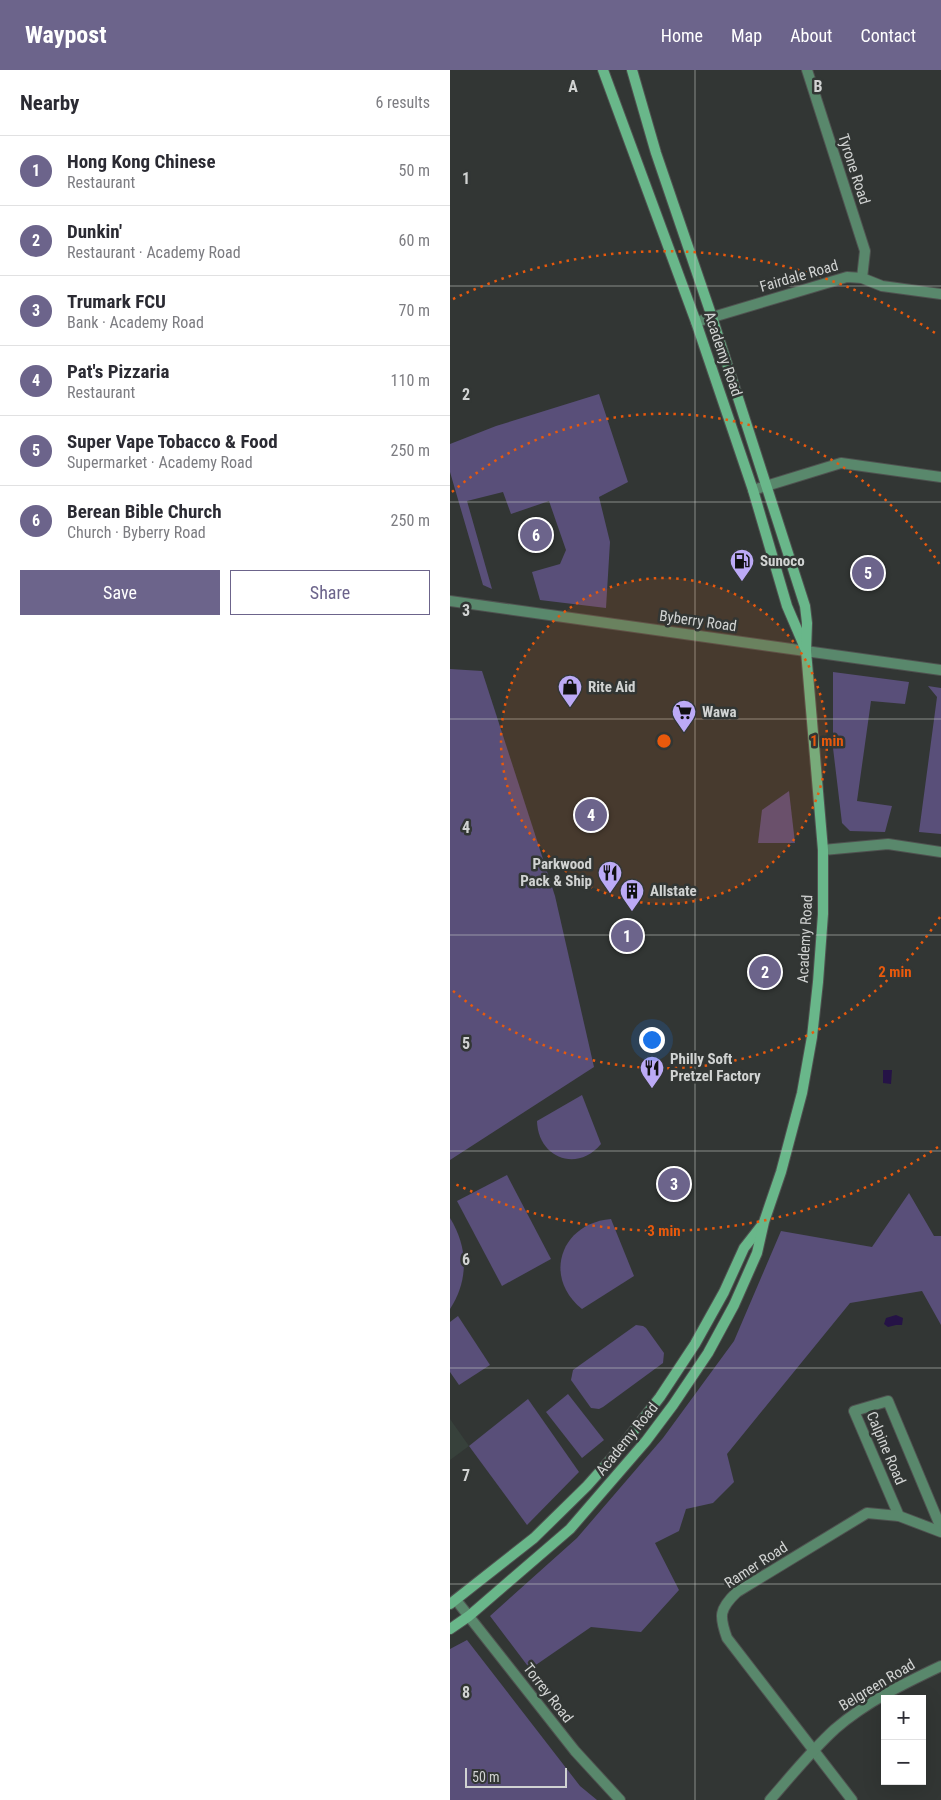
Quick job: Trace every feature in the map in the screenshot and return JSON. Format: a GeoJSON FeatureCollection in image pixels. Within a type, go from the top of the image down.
{"type":"FeatureCollection","features":[{"type":"Feature","properties":{"kind":"main road","name":"Academy Road"},"geometry":{"type":"LineString","coordinates":[[603,70],[696,322],[753,490],[787,606],[806,651]]}},
{"type":"Feature","properties":{"kind":"main road","name":"Academy Road"},"geometry":{"type":"LineString","coordinates":[[450,1629],[469,1616],[570,1529],[646,1442],[674,1406],[708,1353],[734,1304],[757,1253],[764,1222],[802,1092],[812,1037],[823,914],[823,850],[806,651],[807,623],[805,606],[712,317],[656,153],[632,70]]}},
{"type":"Feature","properties":{"kind":"main road","name":"Academy Road"},"geometry":{"type":"LineString","coordinates":[[453,1602],[534,1538],[587,1486],[619,1450],[660,1397],[695,1344],[724,1292],[744,1248],[764,1222]]}},
{"type":"Feature","properties":{"kind":"street","name":"Tyrone Road"},"geometry":{"type":"LineString","coordinates":[[807,70],[865,252],[862,278]]}},
{"type":"Feature","properties":{"kind":"street","name":"Fairdale Road"},"geometry":{"type":"LineString","coordinates":[[696,322],[847,277],[862,278],[882,286],[941,294]]}},
{"type":"Feature","properties":{"kind":"street"},"geometry":{"type":"LineString","coordinates":[[753,490],[841,463],[941,477]]}},
{"type":"Feature","properties":{"kind":"street","name":"Byberry Road"},"geometry":{"type":"LineString","coordinates":[[450,601],[941,670]]}},
{"type":"Feature","properties":{"kind":"street"},"geometry":{"type":"LineString","coordinates":[[823,850],[888,844],[941,852]]}},
{"type":"Feature","properties":{"kind":"street","name":"Calpine Road"},"geometry":{"type":"LineString","coordinates":[[899,1516],[854,1411],[888,1402],[941,1530]]}},
{"type":"Feature","properties":{"kind":"street","name":"Ramer Road"},"geometry":{"type":"LineString","coordinates":[[852,1800],[727,1638],[720,1619],[725,1604],[736,1592],[867,1514],[899,1516],[941,1530]]}},
{"type":"Feature","properties":{"kind":"street","name":"Torrey Road"},"geometry":{"type":"LineString","coordinates":[[453,1602],[469,1616],[575,1751],[620,1800]]}},
{"type":"Feature","properties":{"kind":"street","name":"Belgreen Road"},"geometry":{"type":"LineString","coordinates":[[770,1800],[813,1751],[837,1728],[871,1703],[941,1666]]}},
{"type":"Feature","properties":{"kind":"shaded area"},"geometry":{"type":"Polygon","coordinates":[[[599,394],[628,482],[599,497],[610,542],[606,608],[540,600],[532,572],[560,564],[566,550],[549,501],[511,514],[503,492],[467,501],[492,589],[483,585],[450,472],[450,444],[496,426],[599,394]]]}},
{"type":"Feature","properties":{"kind":"shaded area"},"geometry":{"type":"Polygon","coordinates":[[[450,669],[482,671],[555,896],[594,1067],[450,1160],[450,669]]]}},
{"type":"Feature","properties":{"kind":"shaded area"},"geometry":{"type":"Polygon","coordinates":[[[833,672],[909,682],[905,704],[871,701],[857,801],[892,806],[885,832],[850,831],[842,823],[833,748],[833,672]]]}},
{"type":"Feature","properties":{"kind":"shaded area"},"geometry":{"type":"Polygon","coordinates":[[[928,686],[941,688],[941,834],[919,832],[937,697],[928,686]]]}},
{"type":"Feature","properties":{"kind":"shaded area"},"geometry":{"type":"Polygon","coordinates":[[[789,791],[795,843],[758,843],[762,810],[789,791]]]}},
{"type":"Feature","properties":{"kind":"shaded area"},"geometry":{"type":"Polygon","coordinates":[[[883,1070],[892,1070],[891,1084],[883,1083],[883,1070]]]}},
{"type":"Feature","properties":{"kind":"shaded area"},"geometry":{"type":"Polygon","coordinates":[[[582,1095],[601,1144],[591,1153],[581,1158],[570,1159],[560,1157],[551,1152],[544,1144],[539,1134],[537,1121],[582,1095]]]}},
{"type":"Feature","properties":{"kind":"shaded area"},"geometry":{"type":"Polygon","coordinates":[[[507,1175],[551,1259],[502,1286],[457,1201],[507,1175]]]}},
{"type":"Feature","properties":{"kind":"shaded area"},"geometry":{"type":"Polygon","coordinates":[[[909,1193],[934,1236],[941,1236],[941,1325],[922,1291],[850,1303],[727,1454],[734,1482],[713,1503],[686,1509],[679,1531],[655,1543],[679,1590],[641,1632],[591,1627],[530,1669],[490,1616],[577,1538],[663,1438],[734,1341],[781,1231],[872,1247],[909,1193]]]}},
{"type":"Feature","properties":{"kind":"shaded area"},"geometry":{"type":"Polygon","coordinates":[[[450,1218],[460,1240],[464,1264],[461,1287],[450,1309],[450,1218]]]}},
{"type":"Feature","properties":{"kind":"shaded area"},"geometry":{"type":"Polygon","coordinates":[[[611,1219],[634,1276],[582,1309],[570,1296],[563,1282],[560,1268],[563,1254],[569,1241],[580,1230],[594,1223],[611,1219]]]}},
{"type":"Feature","properties":{"kind":"shaded area"},"geometry":{"type":"Polygon","coordinates":[[[896,1315],[903,1318],[902,1325],[888,1327],[884,1324],[886,1318],[896,1315]]]}},
{"type":"Feature","properties":{"kind":"shaded area"},"geometry":{"type":"Polygon","coordinates":[[[458,1316],[490,1365],[459,1385],[450,1372],[450,1322],[458,1316]]]}},
{"type":"Feature","properties":{"kind":"shaded area"},"geometry":{"type":"Polygon","coordinates":[[[636,1325],[646,1328],[664,1353],[663,1363],[603,1407],[599,1409],[591,1408],[571,1380],[573,1370],[636,1325]]]}},
{"type":"Feature","properties":{"kind":"shaded area"},"geometry":{"type":"Polygon","coordinates":[[[568,1394],[604,1440],[582,1458],[546,1412],[568,1394]]]}},
{"type":"Feature","properties":{"kind":"shaded area"},"geometry":{"type":"Polygon","coordinates":[[[528,1399],[579,1472],[527,1525],[469,1446],[528,1399]]]}},
{"type":"Feature","properties":{"kind":"shaded area"},"geometry":{"type":"Polygon","coordinates":[[[450,1419],[469,1446],[450,1460],[450,1419]]]}},
{"type":"Feature","properties":{"kind":"shaded area"},"geometry":{"type":"Polygon","coordinates":[[[467,1640],[580,1786],[597,1800],[450,1800],[450,1649],[467,1640]]]}},
{"type":"Feature","properties":{"kind":"place","name":"Berean Bible Church"},"geometry":{"type":"Point","coordinates":[536,535]}},
{"type":"Feature","properties":{"kind":"place","name":"Super Vape Tobacco & Food"},"geometry":{"type":"Point","coordinates":[868,573]}},
{"type":"Feature","properties":{"kind":"place","name":"Sunoco"},"geometry":{"type":"Point","coordinates":[742,582]}},
{"type":"Feature","properties":{"kind":"place","name":"Rite Aid"},"geometry":{"type":"Point","coordinates":[570,708]}},
{"type":"Feature","properties":{"kind":"place","name":"Wawa"},"geometry":{"type":"Point","coordinates":[684,733]}},
{"type":"Feature","properties":{"kind":"place","name":"Pat's Pizzaria"},"geometry":{"type":"Point","coordinates":[591,815]}},
{"type":"Feature","properties":{"kind":"place","name":"Parkwood Pack & Ship"},"geometry":{"type":"Point","coordinates":[610,894]}},
{"type":"Feature","properties":{"kind":"place","name":"Allstate"},"geometry":{"type":"Point","coordinates":[632,912]}},
{"type":"Feature","properties":{"kind":"place","name":"Hong Kong Chinese"},"geometry":{"type":"Point","coordinates":[627,936]}},
{"type":"Feature","properties":{"kind":"place","name":"Dunkin'"},"geometry":{"type":"Point","coordinates":[765,972]}},
{"type":"Feature","properties":{"kind":"place","name":"Philly Soft Pretzel Factory"},"geometry":{"type":"Point","coordinates":[652,1089]}},
{"type":"Feature","properties":{"kind":"place","name":"Trumark FCU"},"geometry":{"type":"Point","coordinates":[674,1184]}}]}
